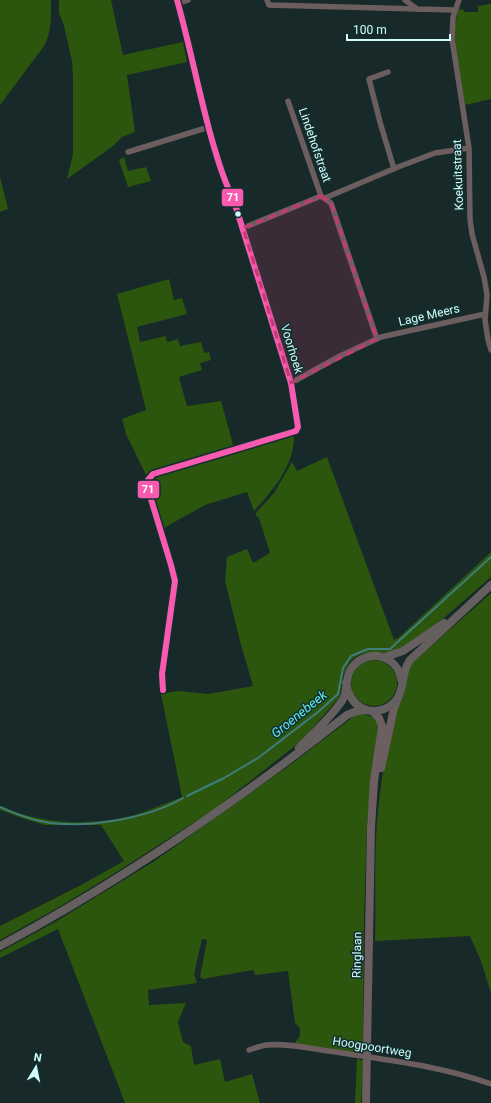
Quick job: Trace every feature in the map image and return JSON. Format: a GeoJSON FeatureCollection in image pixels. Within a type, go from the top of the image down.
{"type":"FeatureCollection","features":[{"type":"Feature","properties":{"kind":"main road"},"geometry":{"type":"LineString","coordinates":[[0,946],[99,890],[194,829],[279,766],[295,756],[347,715],[357,711],[383,710],[392,704],[399,695],[405,669],[410,660],[491,585]]}},
{"type":"Feature","properties":{"kind":"main road"},"geometry":{"type":"LineString","coordinates":[[279,766],[314,733],[344,697],[348,674],[353,666],[360,660],[369,656],[385,658],[404,651],[473,601]]}},
{"type":"Feature","properties":{"kind":"main road"},"geometry":{"type":"LineString","coordinates":[[385,658],[395,666],[400,674],[402,684]]}},
{"type":"Feature","properties":{"kind":"main road"},"geometry":{"type":"LineString","coordinates":[[346,683],[352,700],[358,706],[369,710]]}},
{"type":"Feature","properties":{"kind":"main road","name":"Ringlaan"},"geometry":{"type":"LineString","coordinates":[[372,808],[394,708],[399,695]]}},
{"type":"Feature","properties":{"kind":"main road","name":"Ringlaan"},"geometry":{"type":"LineString","coordinates":[[366,1103],[372,808],[374,781],[382,726],[379,718],[369,710]]}},
{"type":"Feature","properties":{"kind":"street"},"geometry":{"type":"LineString","coordinates":[[177,2],[188,0]]}},
{"type":"Feature","properties":{"kind":"street"},"geometry":{"type":"LineString","coordinates":[[267,0],[269,5],[454,10]]}},
{"type":"Feature","properties":{"kind":"street"},"geometry":{"type":"LineString","coordinates":[[405,0],[417,9]]}},
{"type":"Feature","properties":{"kind":"street","name":"Koekuitstraat"},"geometry":{"type":"LineString","coordinates":[[459,0],[454,10],[451,27],[452,40],[469,148],[470,219],[487,295],[485,314],[488,340],[491,350]]}},
{"type":"Feature","properties":{"kind":"street","name":"Voorhoek"},"geometry":{"type":"LineString","coordinates":[[163,690],[162,674],[175,581],[170,559],[147,486],[148,480],[153,474],[296,431],[298,427],[291,383],[243,228],[233,198],[226,186],[222,174],[177,2]]}},
{"type":"Feature","properties":{"kind":"street"},"geometry":{"type":"LineString","coordinates":[[388,72],[369,79],[394,169]]}},
{"type":"Feature","properties":{"kind":"street","name":"Lindehofstraat"},"geometry":{"type":"LineString","coordinates":[[288,101],[323,197],[331,203],[350,255],[377,339]]}},
{"type":"Feature","properties":{"kind":"street"},"geometry":{"type":"LineString","coordinates":[[128,152],[209,127]]}},
{"type":"Feature","properties":{"kind":"street","name":"Lindehofstraat"},"geometry":{"type":"LineString","coordinates":[[243,228],[435,153],[469,148]]}},
{"type":"Feature","properties":{"kind":"street","name":"Lage Meers"},"geometry":{"type":"LineString","coordinates":[[291,383],[340,356],[381,337],[485,314]]}},
{"type":"Feature","properties":{"kind":"street","name":"Hoogpoortweg"},"geometry":{"type":"LineString","coordinates":[[249,1050],[265,1045],[285,1045],[423,1065],[491,1084]]}},
{"type":"Feature","properties":{"kind":"highlighted area"},"geometry":{"type":"Polygon","coordinates":[[[321,196],[331,203],[377,339],[291,383],[243,228],[321,196]]]}},
{"type":"Feature","properties":{"kind":"green space"},"geometry":{"type":"Polygon","coordinates":[[[0,0],[51,0],[51,13],[50,29],[44,46],[0,105],[0,0]]]}},
{"type":"Feature","properties":{"kind":"green space"},"geometry":{"type":"Polygon","coordinates":[[[59,0],[111,0],[123,55],[183,42],[187,62],[127,75],[135,132],[122,137],[113,146],[67,179],[73,154],[73,77],[72,61],[64,26],[59,13],[59,0]]]}},
{"type":"Feature","properties":{"kind":"green space"},"geometry":{"type":"Polygon","coordinates":[[[491,4],[491,99],[465,105],[456,56],[456,19],[459,9],[464,10],[464,12],[478,12],[478,6],[491,4]]]}},
{"type":"Feature","properties":{"kind":"green space"},"geometry":{"type":"Polygon","coordinates":[[[124,157],[128,171],[146,167],[151,181],[128,187],[119,160],[124,157]]]}},
{"type":"Feature","properties":{"kind":"green space"},"geometry":{"type":"Polygon","coordinates":[[[0,177],[8,209],[0,212],[0,177]]]}},
{"type":"Feature","properties":{"kind":"green space"},"geometry":{"type":"Polygon","coordinates":[[[169,279],[174,300],[182,298],[187,314],[137,327],[140,342],[166,336],[167,342],[178,339],[180,346],[201,342],[204,353],[209,352],[211,360],[200,363],[202,370],[179,377],[187,406],[221,401],[234,448],[147,477],[126,434],[122,419],[146,410],[117,294],[169,279]]]}},
{"type":"Feature","properties":{"kind":"green space"},"geometry":{"type":"Polygon","coordinates":[[[294,435],[291,457],[287,467],[275,486],[254,511],[247,492],[205,505],[162,529],[149,487],[151,480],[154,477],[294,435]]]}},
{"type":"Feature","properties":{"kind":"green space"},"geometry":{"type":"Polygon","coordinates":[[[327,457],[394,640],[398,638],[491,552],[491,577],[444,618],[399,650],[385,653],[363,653],[351,661],[344,672],[338,699],[309,732],[295,746],[213,810],[61,906],[0,940],[0,926],[81,885],[124,861],[101,825],[45,825],[0,810],[0,806],[17,813],[53,821],[90,822],[126,817],[144,812],[182,797],[161,694],[178,691],[208,694],[253,686],[225,581],[227,557],[247,549],[253,563],[270,553],[259,518],[255,514],[274,493],[292,462],[297,471],[327,457]]]}},
{"type":"Feature","properties":{"kind":"green space"},"geometry":{"type":"Polygon","coordinates":[[[491,593],[491,993],[481,961],[470,936],[375,941],[377,822],[381,782],[393,721],[411,664],[491,593]]]}},
{"type":"Feature","properties":{"kind":"green space"},"geometry":{"type":"Polygon","coordinates":[[[374,660],[387,664],[393,670],[397,683],[393,696],[387,702],[374,706],[361,702],[355,696],[351,683],[355,670],[361,664],[374,660]]]}},
{"type":"Feature","properties":{"kind":"green space"},"geometry":{"type":"Polygon","coordinates":[[[357,714],[369,715],[378,722],[367,823],[364,919],[363,1048],[353,1052],[294,1044],[300,1036],[300,1028],[295,1023],[288,971],[255,975],[253,970],[203,979],[200,977],[207,940],[202,939],[194,974],[197,983],[148,990],[149,1005],[186,1003],[178,1022],[183,1042],[191,1046],[194,1065],[220,1059],[225,1082],[252,1074],[260,1103],[125,1103],[58,929],[0,958],[0,952],[55,922],[153,862],[286,768],[357,714]]]}},
{"type":"Feature","properties":{"kind":"green space"},"geometry":{"type":"Polygon","coordinates":[[[357,1058],[363,1061],[361,1103],[355,1103],[357,1058]]]}},
{"type":"Feature","properties":{"kind":"waterway","name":"Groenebeek"},"geometry":{"type":"LineString","coordinates":[[187,796],[224,778],[258,758],[318,712],[338,694],[343,668],[351,656],[368,649],[390,649],[491,557]]}},
{"type":"Feature","properties":{"kind":"waterway","name":"Groenebeek"},"geometry":{"type":"LineString","coordinates":[[0,807],[40,821],[75,824],[114,821],[133,817],[151,812],[183,798]]}},
{"type":"Feature","properties":{"kind":"transit line","name":"71"},"geometry":{"type":"LineString","coordinates":[[163,690],[162,674],[175,581],[147,486],[148,480],[153,474],[296,431],[298,427],[291,383],[233,198],[216,155],[177,0]]}}]}
